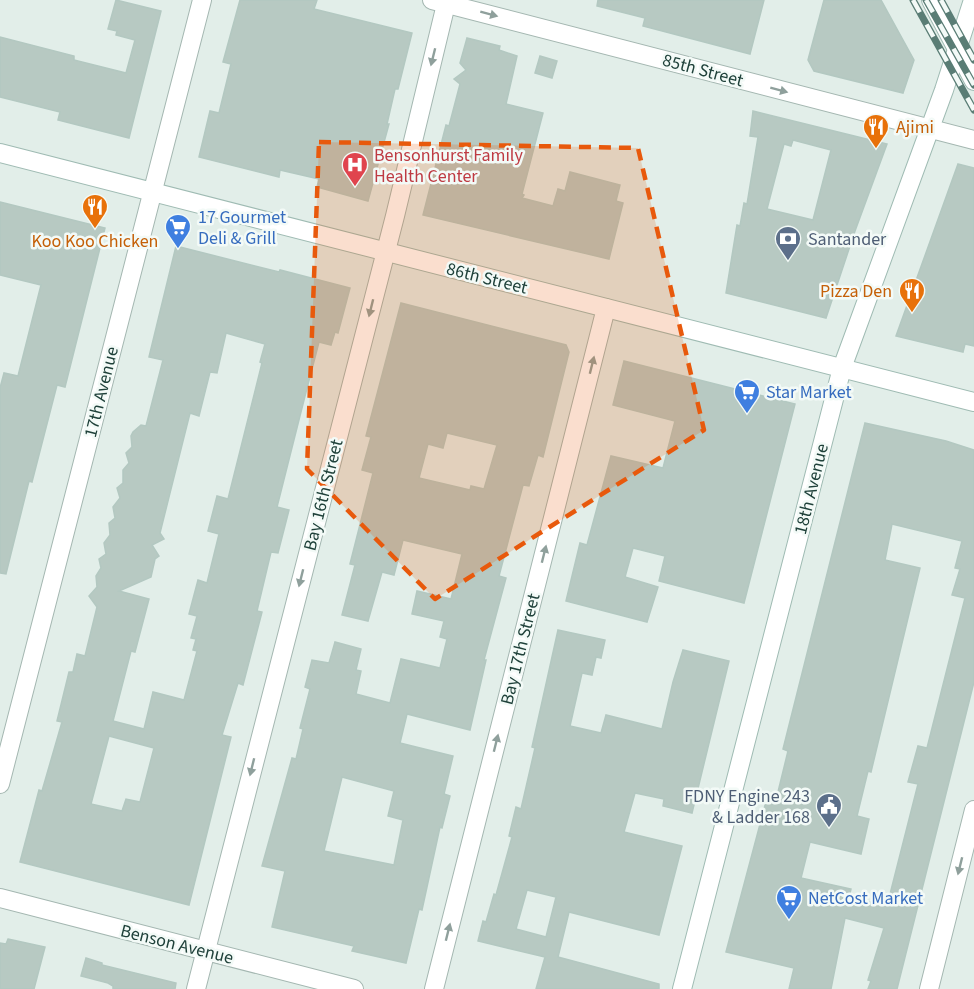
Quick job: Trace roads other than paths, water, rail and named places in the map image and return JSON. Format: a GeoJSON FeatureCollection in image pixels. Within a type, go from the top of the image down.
{"type":"FeatureCollection","features":[{"type":"Feature","properties":{"kind":"street","name":"17th Avenue"},"geometry":{"type":"LineString","coordinates":[[0,784],[202,0]]}},
{"type":"Feature","properties":{"kind":"street"},"geometry":{"type":"LineString","coordinates":[[932,0],[974,81]]}},
{"type":"Feature","properties":{"kind":"street","name":"18th Avenue"},"geometry":{"type":"LineString","coordinates":[[682,989],[842,368],[930,129],[973,0]]}},
{"type":"Feature","properties":{"kind":"street","name":"85th Street"},"geometry":{"type":"LineString","coordinates":[[442,1],[974,140]]}},
{"type":"Feature","properties":{"kind":"street","name":"Bay 16th Street"},"geometry":{"type":"LineString","coordinates":[[195,989],[385,251],[442,1]]}},
{"type":"Feature","properties":{"kind":"street","name":"86th Street"},"geometry":{"type":"LineString","coordinates":[[0,153],[974,402]]}},
{"type":"Feature","properties":{"kind":"street","name":"Bay 17th Street"},"geometry":{"type":"LineString","coordinates":[[434,989],[606,308]]}},
{"type":"Feature","properties":{"kind":"street"},"geometry":{"type":"LineString","coordinates":[[929,989],[974,810]]}},
{"type":"Feature","properties":{"kind":"street","name":"Benson Avenue"},"geometry":{"type":"LineString","coordinates":[[0,898],[354,989]]}},
{"type":"Feature","properties":{"kind":"railway"},"geometry":{"type":"LineString","coordinates":[[913,0],[974,110]]}},
{"type":"Feature","properties":{"kind":"railway"},"geometry":{"type":"LineString","coordinates":[[926,0],[974,85]]}},
{"type":"Feature","properties":{"kind":"railway"},"geometry":{"type":"LineString","coordinates":[[941,0],[974,60]]}},
{"type":"Feature","properties":{"kind":"place","name":"Ajimi"},"geometry":{"type":"Point","coordinates":[876,150]}},
{"type":"Feature","properties":{"kind":"place","name":"Bensonhurst Family Health Center"},"geometry":{"type":"Point","coordinates":[355,188]}},
{"type":"Feature","properties":{"kind":"place","name":"Koo Koo Chicken"},"geometry":{"type":"Point","coordinates":[95,230]}},
{"type":"Feature","properties":{"kind":"place","name":"17 Gourmet Deli & Grill"},"geometry":{"type":"Point","coordinates":[178,250]}},
{"type":"Feature","properties":{"kind":"place","name":"Santander"},"geometry":{"type":"Point","coordinates":[788,262]}},
{"type":"Feature","properties":{"kind":"place","name":"Pizza Den"},"geometry":{"type":"Point","coordinates":[912,314]}},
{"type":"Feature","properties":{"kind":"place","name":"Star Market"},"geometry":{"type":"Point","coordinates":[747,415]}},
{"type":"Feature","properties":{"kind":"place","name":"FDNY Engine 243 & Ladder 168"},"geometry":{"type":"Point","coordinates":[829,829]}},
{"type":"Feature","properties":{"kind":"place","name":"NetCost Market"},"geometry":{"type":"Point","coordinates":[789,921]}}]}
